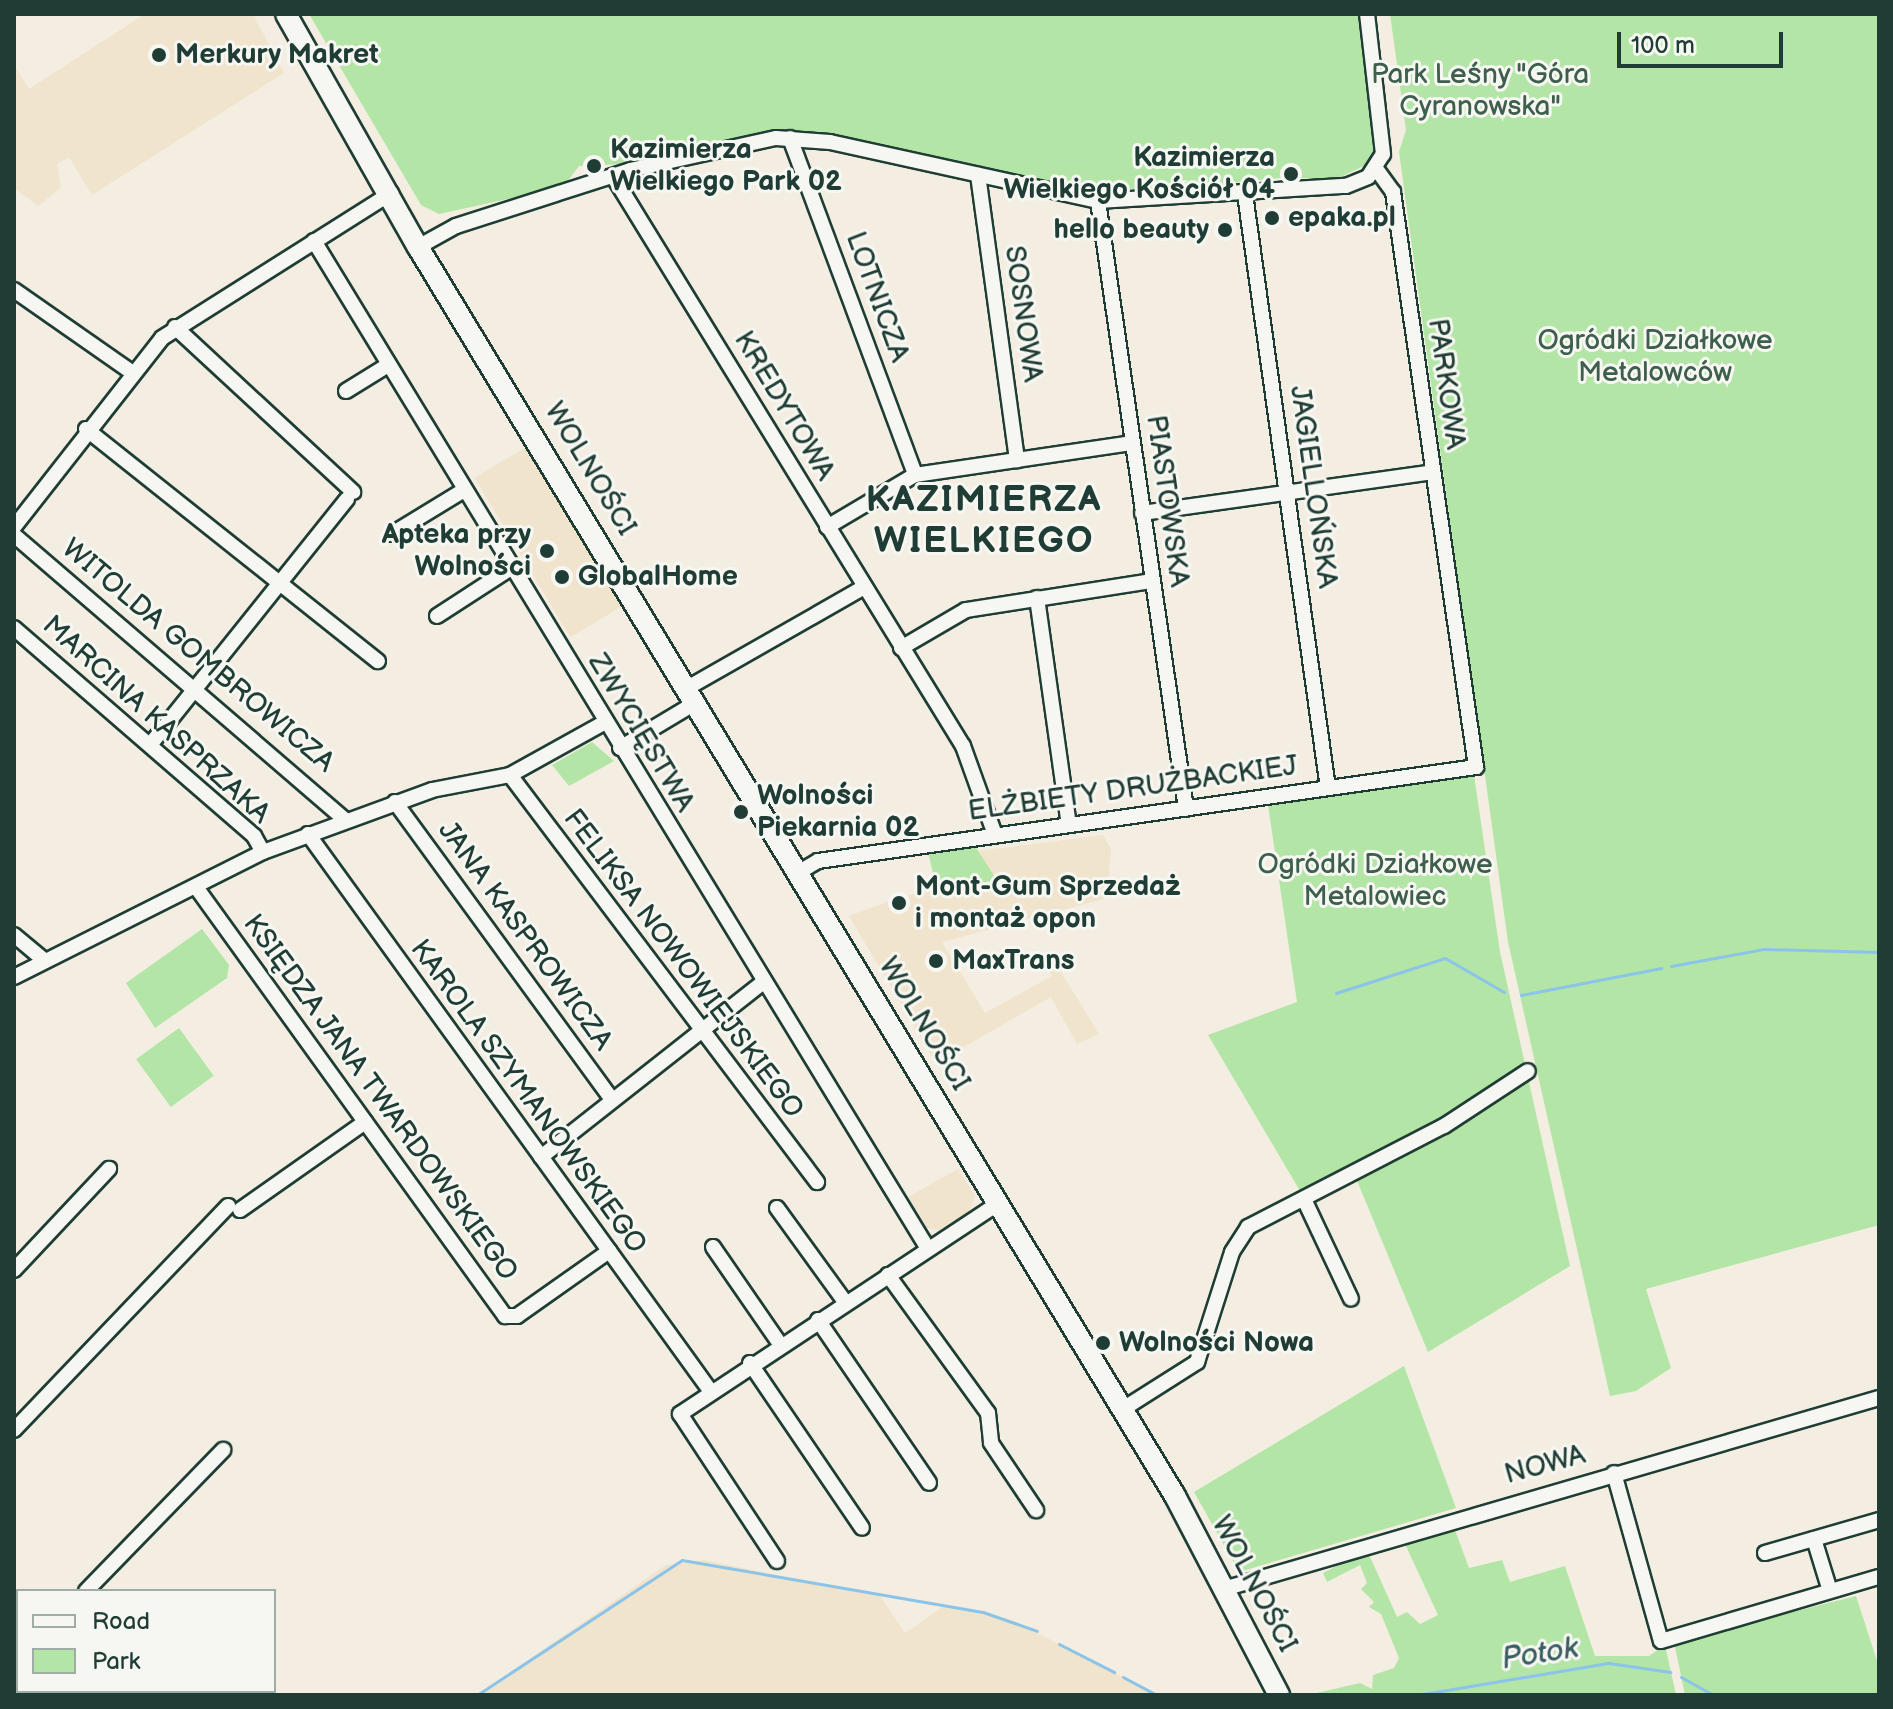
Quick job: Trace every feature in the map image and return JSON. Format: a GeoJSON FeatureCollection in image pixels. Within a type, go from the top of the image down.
{"type":"FeatureCollection","features":[{"type":"Feature","properties":{"kind":"main road","name":"WOLNOŚCI"},"geometry":{"type":"LineString","coordinates":[[286,14],[1123,1409],[1227,1588],[1279,1695]]}},
{"type":"Feature","properties":{"kind":"street"},"geometry":{"type":"LineString","coordinates":[[422,244],[613,176],[724,146],[790,138],[1098,201],[1337,188],[1376,169],[1383,132],[1367,14]]}},
{"type":"Feature","properties":{"kind":"street","name":"LOTNICZA"},"geometry":{"type":"LineString","coordinates":[[790,138],[915,475]]}},
{"type":"Feature","properties":{"kind":"street","name":"PARKOWA"},"geometry":{"type":"LineString","coordinates":[[1376,169],[1393,192],[1476,767]]}},
{"type":"Feature","properties":{"kind":"street","name":"SOSNOWA"},"geometry":{"type":"LineString","coordinates":[[978,175],[1017,460]]}},
{"type":"Feature","properties":{"kind":"street","name":"KREDYTOWA"},"geometry":{"type":"LineString","coordinates":[[613,176],[977,771],[995,835]]}},
{"type":"Feature","properties":{"kind":"street"},"geometry":{"type":"LineString","coordinates":[[14,527],[130,371],[175,327],[391,193]]}},
{"type":"Feature","properties":{"kind":"street","name":"JAGIELLOŃSKA"},"geometry":{"type":"LineString","coordinates":[[1245,194],[1328,788]]}},
{"type":"Feature","properties":{"kind":"street","name":"PIASTOWSKA"},"geometry":{"type":"LineString","coordinates":[[1098,201],[1186,809]]}},
{"type":"Feature","properties":{"kind":"street","name":"ZWYCIĘSTWA"},"geometry":{"type":"LineString","coordinates":[[314,241],[762,983],[928,1249]]}},
{"type":"Feature","properties":{"kind":"street"},"geometry":{"type":"LineString","coordinates":[[14,290],[130,371]]}},
{"type":"Feature","properties":{"kind":"street"},"geometry":{"type":"LineString","coordinates":[[150,745],[350,496],[175,327]]}},
{"type":"Feature","properties":{"kind":"street"},"geometry":{"type":"LineString","coordinates":[[346,391],[388,365]]}},
{"type":"Feature","properties":{"kind":"street"},"geometry":{"type":"LineString","coordinates":[[86,429],[378,661]]}},
{"type":"Feature","properties":{"kind":"street"},"geometry":{"type":"LineString","coordinates":[[827,527],[915,475],[1133,443]]}},
{"type":"Feature","properties":{"kind":"street"},"geometry":{"type":"LineString","coordinates":[[1142,513],[1433,472]]}},
{"type":"Feature","properties":{"kind":"street"},"geometry":{"type":"LineString","coordinates":[[392,534],[464,490]]}},
{"type":"Feature","properties":{"kind":"street","name":"WITOLDA GOMBROWICZA"},"geometry":{"type":"LineString","coordinates":[[14,535],[345,820]]}},
{"type":"Feature","properties":{"kind":"street"},"geometry":{"type":"LineString","coordinates":[[437,616],[511,568]]}},
{"type":"Feature","properties":{"kind":"street"},"geometry":{"type":"LineString","coordinates":[[901,648],[966,610],[1152,581]]}},
{"type":"Feature","properties":{"kind":"street"},"geometry":{"type":"LineString","coordinates":[[620,748],[693,695],[864,587]]}},
{"type":"Feature","properties":{"kind":"street"},"geometry":{"type":"LineString","coordinates":[[1037,598],[1069,825]]}},
{"type":"Feature","properties":{"kind":"street"},"geometry":{"type":"LineString","coordinates":[[14,650],[19,633]]}},
{"type":"Feature","properties":{"kind":"street","name":"MARCINA KASPRZAKA"},"geometry":{"type":"LineString","coordinates":[[19,633],[150,745],[263,852]]}},
{"type":"Feature","properties":{"kind":"street"},"geometry":{"type":"LineString","coordinates":[[14,977],[263,852],[395,802],[510,775],[604,723]]}},
{"type":"Feature","properties":{"kind":"street","name":"ELŻBIETY DRUŻBACKIEJ"},"geometry":{"type":"LineString","coordinates":[[799,872],[818,861],[1476,767]]}},
{"type":"Feature","properties":{"kind":"street","name":"FELIKSA NOWOWIEJSKIEGO"},"geometry":{"type":"LineString","coordinates":[[510,775],[817,1182]]}},
{"type":"Feature","properties":{"kind":"street","name":"JANA KASPROWICZA"},"geometry":{"type":"LineString","coordinates":[[395,802],[612,1100]]}},
{"type":"Feature","properties":{"kind":"street","name":"KAROLA SZYMANOWSKIEGO"},"geometry":{"type":"LineString","coordinates":[[308,834],[709,1389]]}},
{"type":"Feature","properties":{"kind":"street","name":"KSIĘDZA JANA TWARDOWSKIEGO"},"geometry":{"type":"LineString","coordinates":[[196,887],[505,1316],[517,1316],[609,1251]]}},
{"type":"Feature","properties":{"kind":"street"},"geometry":{"type":"LineString","coordinates":[[14,935],[45,961]]}},
{"type":"Feature","properties":{"kind":"street"},"geometry":{"type":"LineString","coordinates":[[541,1157],[699,1028],[762,983]]}},
{"type":"Feature","properties":{"kind":"street"},"geometry":{"type":"LineString","coordinates":[[1123,1409],[1197,1362],[1238,1238],[1304,1199],[1444,1126],[1528,1071]]}},
{"type":"Feature","properties":{"kind":"street"},"geometry":{"type":"LineString","coordinates":[[14,1430],[234,1208],[365,1122]]}},
{"type":"Feature","properties":{"kind":"street"},"geometry":{"type":"LineString","coordinates":[[14,1270],[109,1169]]}},
{"type":"Feature","properties":{"kind":"street"},"geometry":{"type":"LineString","coordinates":[[1304,1199],[1351,1299]]}},
{"type":"Feature","properties":{"kind":"street"},"geometry":{"type":"LineString","coordinates":[[777,1561],[680,1423],[693,1400],[999,1203]]}},
{"type":"Feature","properties":{"kind":"street"},"geometry":{"type":"LineString","coordinates":[[777,1208],[845,1302]]}},
{"type":"Feature","properties":{"kind":"street"},"geometry":{"type":"LineString","coordinates":[[713,1247],[780,1344]]}},
{"type":"Feature","properties":{"kind":"street"},"geometry":{"type":"LineString","coordinates":[[888,1275],[988,1413],[991,1443],[1036,1510]]}},
{"type":"Feature","properties":{"kind":"street"},"geometry":{"type":"LineString","coordinates":[[818,1320],[929,1483]]}},
{"type":"Feature","properties":{"kind":"street"},"geometry":{"type":"LineString","coordinates":[[750,1363],[862,1528]]}},
{"type":"Feature","properties":{"kind":"street","name":"NOWA"},"geometry":{"type":"LineString","coordinates":[[1227,1588],[1879,1398]]}},
{"type":"Feature","properties":{"kind":"street"},"geometry":{"type":"LineString","coordinates":[[88,1589],[223,1450]]}},
{"type":"Feature","properties":{"kind":"street"},"geometry":{"type":"LineString","coordinates":[[1614,1473],[1661,1641],[1879,1577]]}},
{"type":"Feature","properties":{"kind":"street"},"geometry":{"type":"LineString","coordinates":[[1765,1553],[1879,1520]]}},
{"type":"Feature","properties":{"kind":"street"},"geometry":{"type":"LineString","coordinates":[[1814,1539],[1830,1591]]}},
{"type":"Feature","properties":{"kind":"shaded area"},"geometry":{"type":"Polygon","coordinates":[[[145,14],[253,14],[284,73],[92,195],[69,157],[57,164],[61,188],[38,206],[14,188],[14,65],[29,89],[145,14]]]}},
{"type":"Feature","properties":{"kind":"shaded area"},"geometry":{"type":"Polygon","coordinates":[[[526,447],[622,606],[570,637],[475,478],[526,447]]]}},
{"type":"Feature","properties":{"kind":"shaded area"},"geometry":{"type":"Polygon","coordinates":[[[1103,835],[1111,849],[1107,898],[942,942],[985,1013],[1052,976],[1041,954],[1048,951],[1099,1034],[1077,1044],[1051,997],[936,1063],[849,916],[903,896],[997,880],[978,851],[1103,835]]]}},
{"type":"Feature","properties":{"kind":"shaded area"},"geometry":{"type":"Polygon","coordinates":[[[958,1169],[975,1196],[969,1212],[939,1230],[927,1228],[908,1197],[958,1169]]]}},
{"type":"Feature","properties":{"kind":"shaded area"},"geometry":{"type":"Polygon","coordinates":[[[704,1560],[880,1596],[905,1633],[945,1605],[1012,1620],[1157,1695],[477,1695],[666,1565],[704,1560]]]}},
{"type":"Feature","properties":{"kind":"green space"},"geometry":{"type":"Polygon","coordinates":[[[309,14],[1361,14],[1376,150],[1368,164],[1334,180],[1288,177],[1121,195],[800,132],[759,133],[625,164],[579,166],[567,182],[540,192],[439,214],[421,205],[309,14]]]}},
{"type":"Feature","properties":{"kind":"green space","name":"Ogródki Działkowe Metalowców"},"geometry":{"type":"Polygon","coordinates":[[[1390,14],[1879,14],[1879,1225],[1646,1289],[1671,1368],[1636,1391],[1610,1396],[1508,942],[1399,152],[1406,130],[1390,14]]]}},
{"type":"Feature","properties":{"kind":"green space"},"geometry":{"type":"Polygon","coordinates":[[[592,742],[614,761],[569,786],[552,765],[592,742]]]}},
{"type":"Feature","properties":{"kind":"green space","name":"Ogródki Działkowe Metalowiec"},"geometry":{"type":"Polygon","coordinates":[[[1474,775],[1500,952],[1570,1266],[1428,1352],[1353,1171],[1303,1196],[1208,1035],[1297,1002],[1268,805],[1474,775]]]}},
{"type":"Feature","properties":{"kind":"green space"},"geometry":{"type":"Polygon","coordinates":[[[975,846],[997,880],[937,890],[928,852],[975,846]]]}},
{"type":"Feature","properties":{"kind":"green space"},"geometry":{"type":"Polygon","coordinates":[[[202,929],[229,965],[227,978],[155,1028],[126,983],[202,929]]]}},
{"type":"Feature","properties":{"kind":"green space"},"geometry":{"type":"Polygon","coordinates":[[[179,1028],[214,1076],[171,1107],[136,1059],[179,1028]]]}},
{"type":"Feature","properties":{"kind":"green space"},"geometry":{"type":"Polygon","coordinates":[[[1404,1366],[1456,1508],[1239,1572],[1194,1492],[1404,1366]]]}},
{"type":"Feature","properties":{"kind":"green space"},"geometry":{"type":"Polygon","coordinates":[[[1455,1530],[1469,1568],[1502,1560],[1510,1582],[1565,1566],[1595,1656],[1649,1656],[1665,1645],[1676,1695],[1308,1695],[1360,1683],[1372,1689],[1373,1675],[1394,1668],[1399,1658],[1381,1614],[1369,1607],[1374,1602],[1361,1589],[1367,1583],[1360,1565],[1327,1582],[1323,1573],[1367,1550],[1397,1617],[1407,1612],[1420,1624],[1438,1615],[1405,1544],[1455,1530]]]}},
{"type":"Feature","properties":{"kind":"green space"},"geometry":{"type":"Polygon","coordinates":[[[1856,1596],[1879,1667],[1879,1695],[1685,1695],[1674,1642],[1856,1596]]]}},
{"type":"Feature","properties":{"kind":"waterway"},"geometry":{"type":"LineString","coordinates":[[1671,966],[1764,949],[1879,952]]}},
{"type":"Feature","properties":{"kind":"waterway"},"geometry":{"type":"LineString","coordinates":[[1336,993],[1445,958],[1504,992]]}},
{"type":"Feature","properties":{"kind":"waterway"},"geometry":{"type":"LineString","coordinates":[[1521,995],[1661,968]]}},
{"type":"Feature","properties":{"kind":"waterway"},"geometry":{"type":"LineString","coordinates":[[477,1695],[682,1560],[983,1612],[1037,1631]]}},
{"type":"Feature","properties":{"kind":"waterway"},"geometry":{"type":"LineString","coordinates":[[1059,1644],[1114,1672]]}},
{"type":"Feature","properties":{"kind":"waterway","name":"Potok"},"geometry":{"type":"LineString","coordinates":[[1417,1695],[1609,1663],[1670,1672]]}},
{"type":"Feature","properties":{"kind":"waterway"},"geometry":{"type":"LineString","coordinates":[[1123,1677],[1157,1695]]}},
{"type":"Feature","properties":{"kind":"waterway","name":"Potok"},"geometry":{"type":"LineString","coordinates":[[1681,1677],[1713,1695]]}},
{"type":"Feature","properties":{"kind":"place","name":"Merkury Makret"},"geometry":{"type":"Point","coordinates":[159,55]}},
{"type":"Feature","properties":{"kind":"place","name":"Kazimierza Wielkiego Park 02"},"geometry":{"type":"Point","coordinates":[594,166]}},
{"type":"Feature","properties":{"kind":"place","name":"Kazimierza Wielkiego Kościół 04"},"geometry":{"type":"Point","coordinates":[1291,174]}},
{"type":"Feature","properties":{"kind":"place","name":"epaka.pl"},"geometry":{"type":"Point","coordinates":[1272,218]}},
{"type":"Feature","properties":{"kind":"place","name":"hello beauty"},"geometry":{"type":"Point","coordinates":[1225,230]}},
{"type":"Feature","properties":{"kind":"place","name":"Apteka przy Wolności"},"geometry":{"type":"Point","coordinates":[547,551]}},
{"type":"Feature","properties":{"kind":"place","name":"GlobalHome"},"geometry":{"type":"Point","coordinates":[562,577]}},
{"type":"Feature","properties":{"kind":"place","name":"Wolności Piekarnia 02"},"geometry":{"type":"Point","coordinates":[741,812]}},
{"type":"Feature","properties":{"kind":"place","name":"Mont-Gum Sprzedaż i montaż opon"},"geometry":{"type":"Point","coordinates":[899,903]}},
{"type":"Feature","properties":{"kind":"place","name":"MaxTrans"},"geometry":{"type":"Point","coordinates":[936,961]}},
{"type":"Feature","properties":{"kind":"place","name":"Wolności Nowa"},"geometry":{"type":"Point","coordinates":[1103,1343]}},
{"type":"Feature","properties":{"kind":"district","name":"KAZIMIERZA WIELKIEGO"},"geometry":{"type":"Point","coordinates":[984,520]}},
{"type":"Feature","properties":{"kind":"park label","name":"Park Leśny \"Góra Cyranowska\""},"geometry":{"type":"Point","coordinates":[1480,91]}}]}
